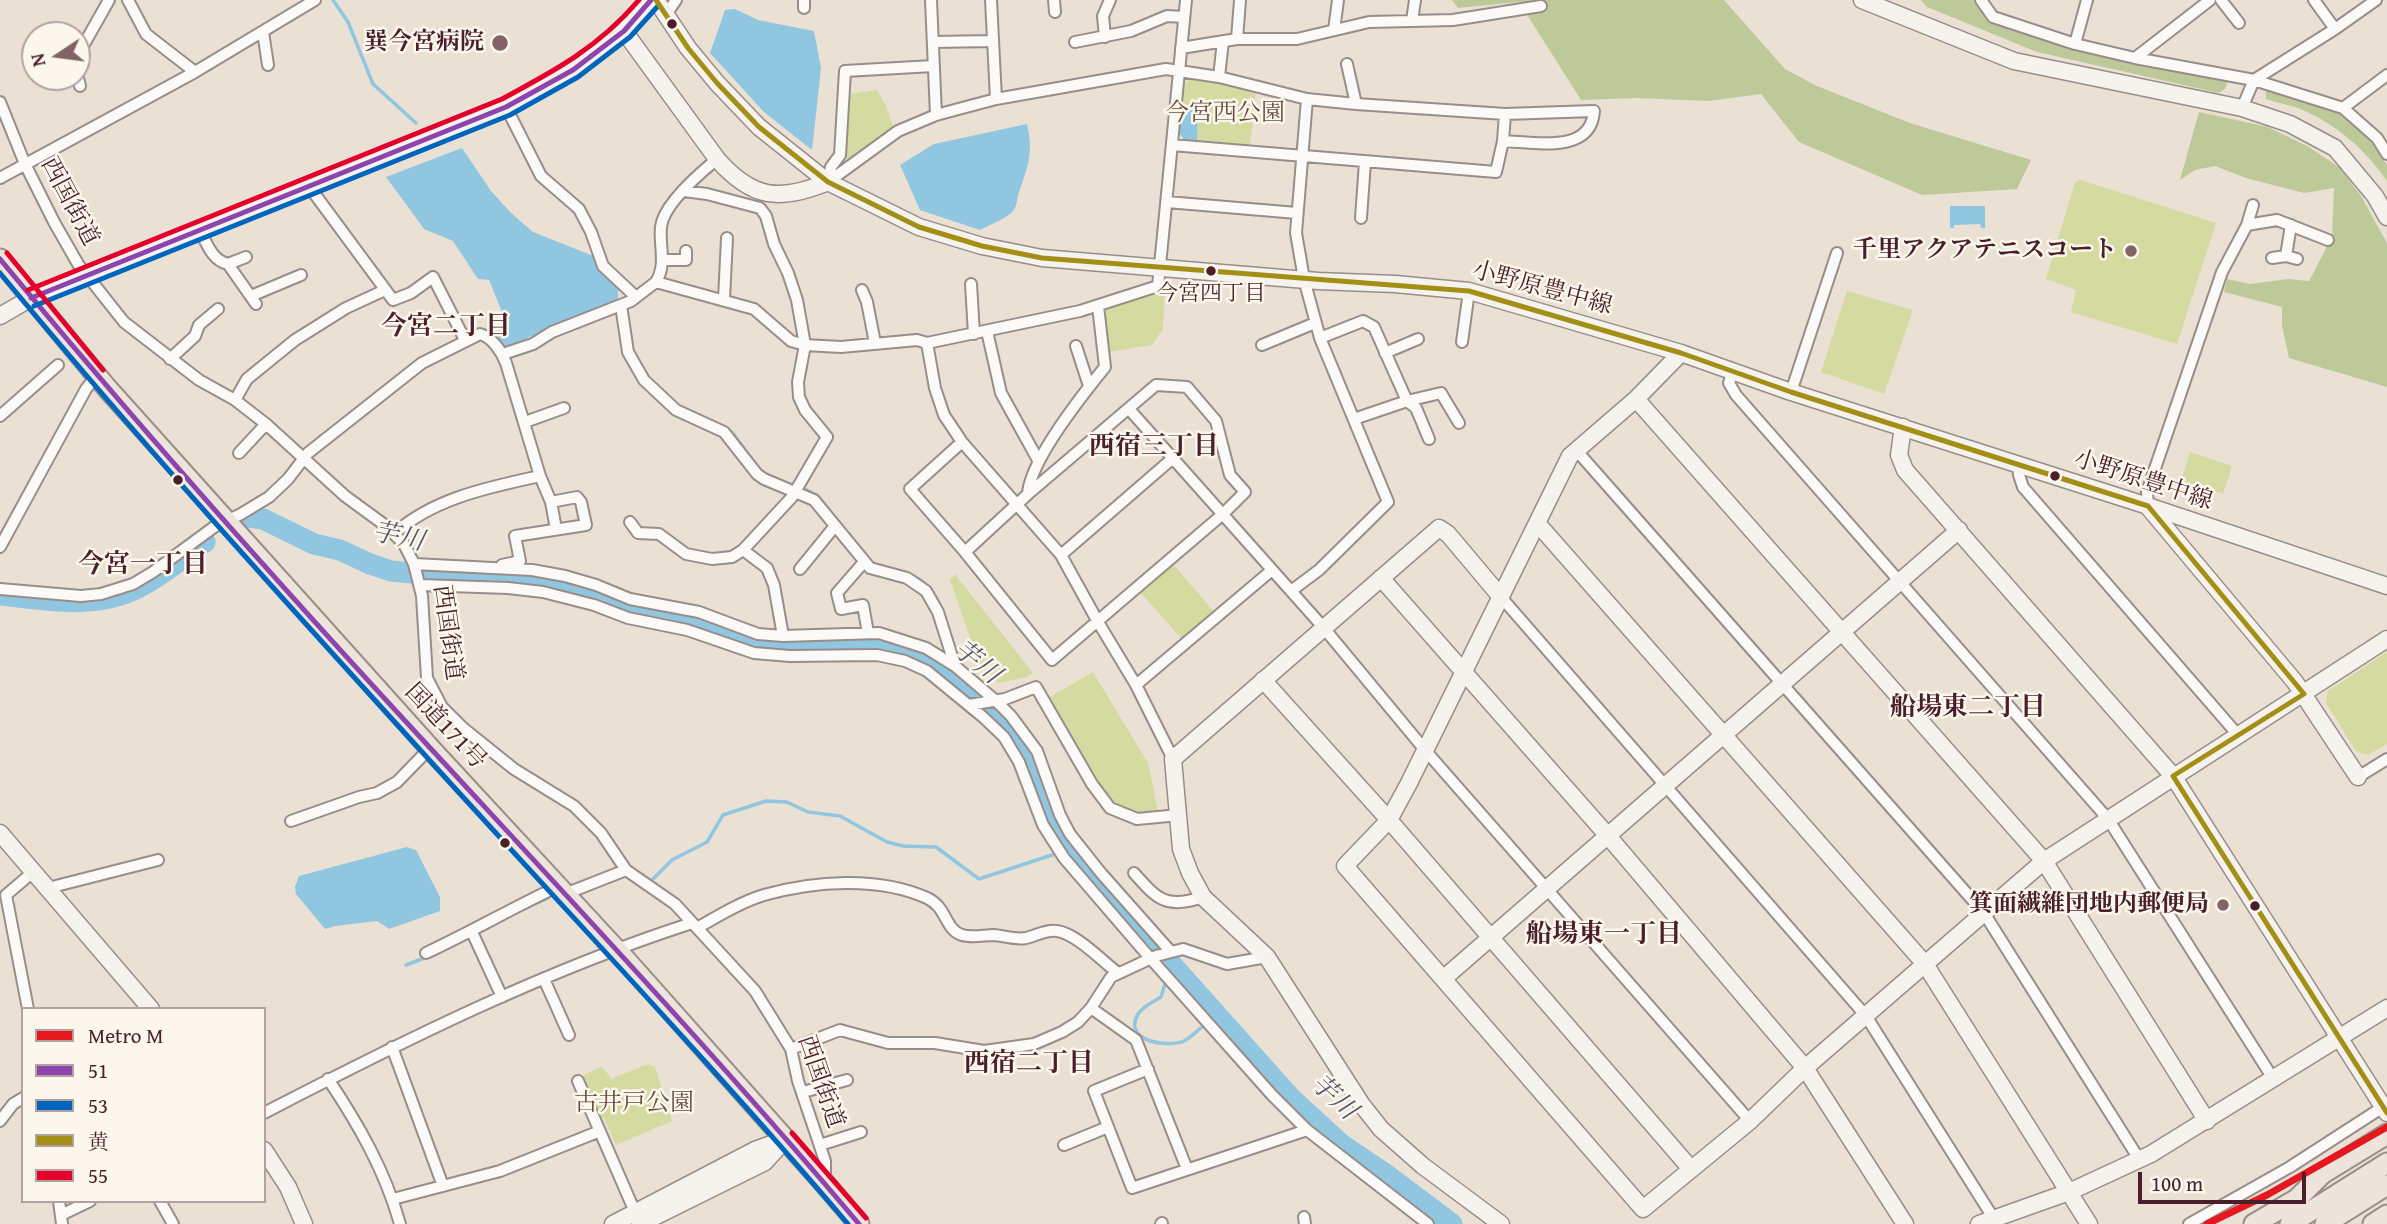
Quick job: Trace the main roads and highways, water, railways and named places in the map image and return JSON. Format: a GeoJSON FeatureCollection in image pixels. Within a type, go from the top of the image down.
{"type":"FeatureCollection","features":[{"type":"Feature","properties":{"kind":"highway","name":"国道171号"},"geometry":{"type":"LineString","coordinates":[[0,259],[96,376],[430,748],[615,948],[825,1184],[857,1224]]}},
{"type":"Feature","properties":{"kind":"highway"},"geometry":{"type":"LineString","coordinates":[[2254,1224],[2297,1199],[2322,1174],[2387,1134]]}},
{"type":"Feature","properties":{"kind":"highway"},"geometry":{"type":"LineString","coordinates":[[2290,1224],[2387,1163]]}},
{"type":"Feature","properties":{"kind":"highway"},"geometry":{"type":"LineString","coordinates":[[2325,1224],[2387,1185]]}},
{"type":"Feature","properties":{"kind":"highway"},"geometry":{"type":"LineString","coordinates":[[2373,1224],[2387,1215]]}},
{"type":"Feature","properties":{"kind":"water"},"geometry":{"type":"Polygon","coordinates":[[[735,9],[758,20],[814,31],[821,68],[812,150],[764,112],[710,53],[725,10],[735,9]]]}},
{"type":"Feature","properties":{"kind":"water"},"geometry":{"type":"Polygon","coordinates":[[[1181,108],[1198,110],[1197,142],[1185,141],[1179,133],[1181,108]]]}},
{"type":"Feature","properties":{"kind":"water"},"geometry":{"type":"Polygon","coordinates":[[[1027,124],[1030,142],[1028,165],[1013,212],[980,230],[920,210],[900,165],[934,144],[1027,124]]]}},
{"type":"Feature","properties":{"kind":"water"},"geometry":{"type":"Polygon","coordinates":[[[462,148],[491,191],[533,232],[596,257],[623,290],[618,291],[618,301],[503,348],[493,328],[502,324],[504,317],[489,280],[478,279],[453,241],[424,229],[386,177],[462,148]]]}},
{"type":"Feature","properties":{"kind":"water"},"geometry":{"type":"Polygon","coordinates":[[[1950,206],[1985,206],[1985,228],[1981,228],[1980,224],[1954,225],[1954,228],[1950,228],[1950,206]]]}},
{"type":"Feature","properties":{"kind":"water"},"geometry":{"type":"Polygon","coordinates":[[[407,847],[416,850],[440,897],[440,911],[389,929],[377,921],[325,929],[296,894],[295,887],[299,876],[407,847]]]}},
{"type":"Feature","properties":{"kind":"waterway"},"geometry":{"type":"LineString","coordinates":[[333,0],[348,22],[373,84],[416,123]]}},
{"type":"Feature","properties":{"kind":"waterway"},"geometry":{"type":"LineString","coordinates":[[712,421],[732,432],[751,458]]}},
{"type":"Feature","properties":{"kind":"waterway"},"geometry":{"type":"LineString","coordinates":[[803,488],[818,496],[839,522]]}},
{"type":"Feature","properties":{"kind":"waterway","name":"芋川"},"geometry":{"type":"LineString","coordinates":[[249,517],[263,519],[314,544],[340,550],[391,571],[492,575],[553,582],[595,593],[627,606],[687,618],[758,642],[785,645],[874,643],[918,654],[943,668],[1011,728],[1031,759],[1051,813],[1072,850],[1291,1098],[1341,1144],[1452,1224]]}},
{"type":"Feature","properties":{"kind":"waterway","name":"芋川"},"geometry":{"type":"LineString","coordinates":[[0,595],[70,602],[122,595],[156,578],[205,542]]}},
{"type":"Feature","properties":{"kind":"waterway"},"geometry":{"type":"LineString","coordinates":[[896,570],[924,583],[941,608]]}},
{"type":"Feature","properties":{"kind":"waterway"},"geometry":{"type":"LineString","coordinates":[[945,618],[958,661]]}},
{"type":"Feature","properties":{"kind":"waterway"},"geometry":{"type":"LineString","coordinates":[[653,879],[672,860],[707,842],[723,815],[766,801],[787,802],[808,812],[840,816],[887,842],[903,846],[936,847],[979,879],[1052,855]]}},
{"type":"Feature","properties":{"kind":"waterway","name":"芋川"},"geometry":{"type":"LineString","coordinates":[[1067,851],[1072,850]]}},
{"type":"Feature","properties":{"kind":"waterway"},"geometry":{"type":"LineString","coordinates":[[524,909],[548,898]]}},
{"type":"Feature","properties":{"kind":"waterway"},"geometry":{"type":"LineString","coordinates":[[406,965],[427,957]]}},
{"type":"Feature","properties":{"kind":"waterway"},"geometry":{"type":"LineString","coordinates":[[1165,984],[1161,997],[1145,1006],[1138,1014],[1136,1031],[1149,1040],[1167,1044],[1184,1041],[1202,1027]]}},
{"type":"Feature","properties":{"kind":"waterway","name":"芋川"},"geometry":{"type":"LineString","coordinates":[[1212,1019],[1217,1015]]}},
{"type":"Feature","properties":{"kind":"metro line","name":"M"},"geometry":{"type":"LineString","coordinates":[[2207,1224],[2267,1195],[2387,1127]]}},
{"type":"Feature","properties":{"kind":"place","name":"巽今宮病院"},"geometry":{"type":"Point","coordinates":[500,43]}},
{"type":"Feature","properties":{"kind":"place","name":"千里アクアテニスコート"},"geometry":{"type":"Point","coordinates":[2131,251]}},
{"type":"Feature","properties":{"kind":"place","name":"今宮四丁目"},"geometry":{"type":"Point","coordinates":[1211,271]}},
{"type":"Feature","properties":{"kind":"place","name":"箕面繊維団地内郵便局"},"geometry":{"type":"Point","coordinates":[2223,905]}},
{"type":"Feature","properties":{"kind":"district","name":"今宮二丁目"},"geometry":{"type":"Point","coordinates":[446,327]}},
{"type":"Feature","properties":{"kind":"district","name":"西宿三丁目"},"geometry":{"type":"Point","coordinates":[1154,447]}},
{"type":"Feature","properties":{"kind":"district","name":"今宮一丁目"},"geometry":{"type":"Point","coordinates":[143,565]}},
{"type":"Feature","properties":{"kind":"district","name":"船場東二丁目"},"geometry":{"type":"Point","coordinates":[1968,708]}},
{"type":"Feature","properties":{"kind":"district","name":"船場東一丁目"},"geometry":{"type":"Point","coordinates":[1604,935]}},
{"type":"Feature","properties":{"kind":"district","name":"西宿二丁目"},"geometry":{"type":"Point","coordinates":[1029,1064]}},
{"type":"Feature","properties":{"kind":"park label","name":"今宮西公園"},"geometry":{"type":"Point","coordinates":[1225,114]}},
{"type":"Feature","properties":{"kind":"park label","name":"古井戸公園"},"geometry":{"type":"Point","coordinates":[634,1104]}}]}
